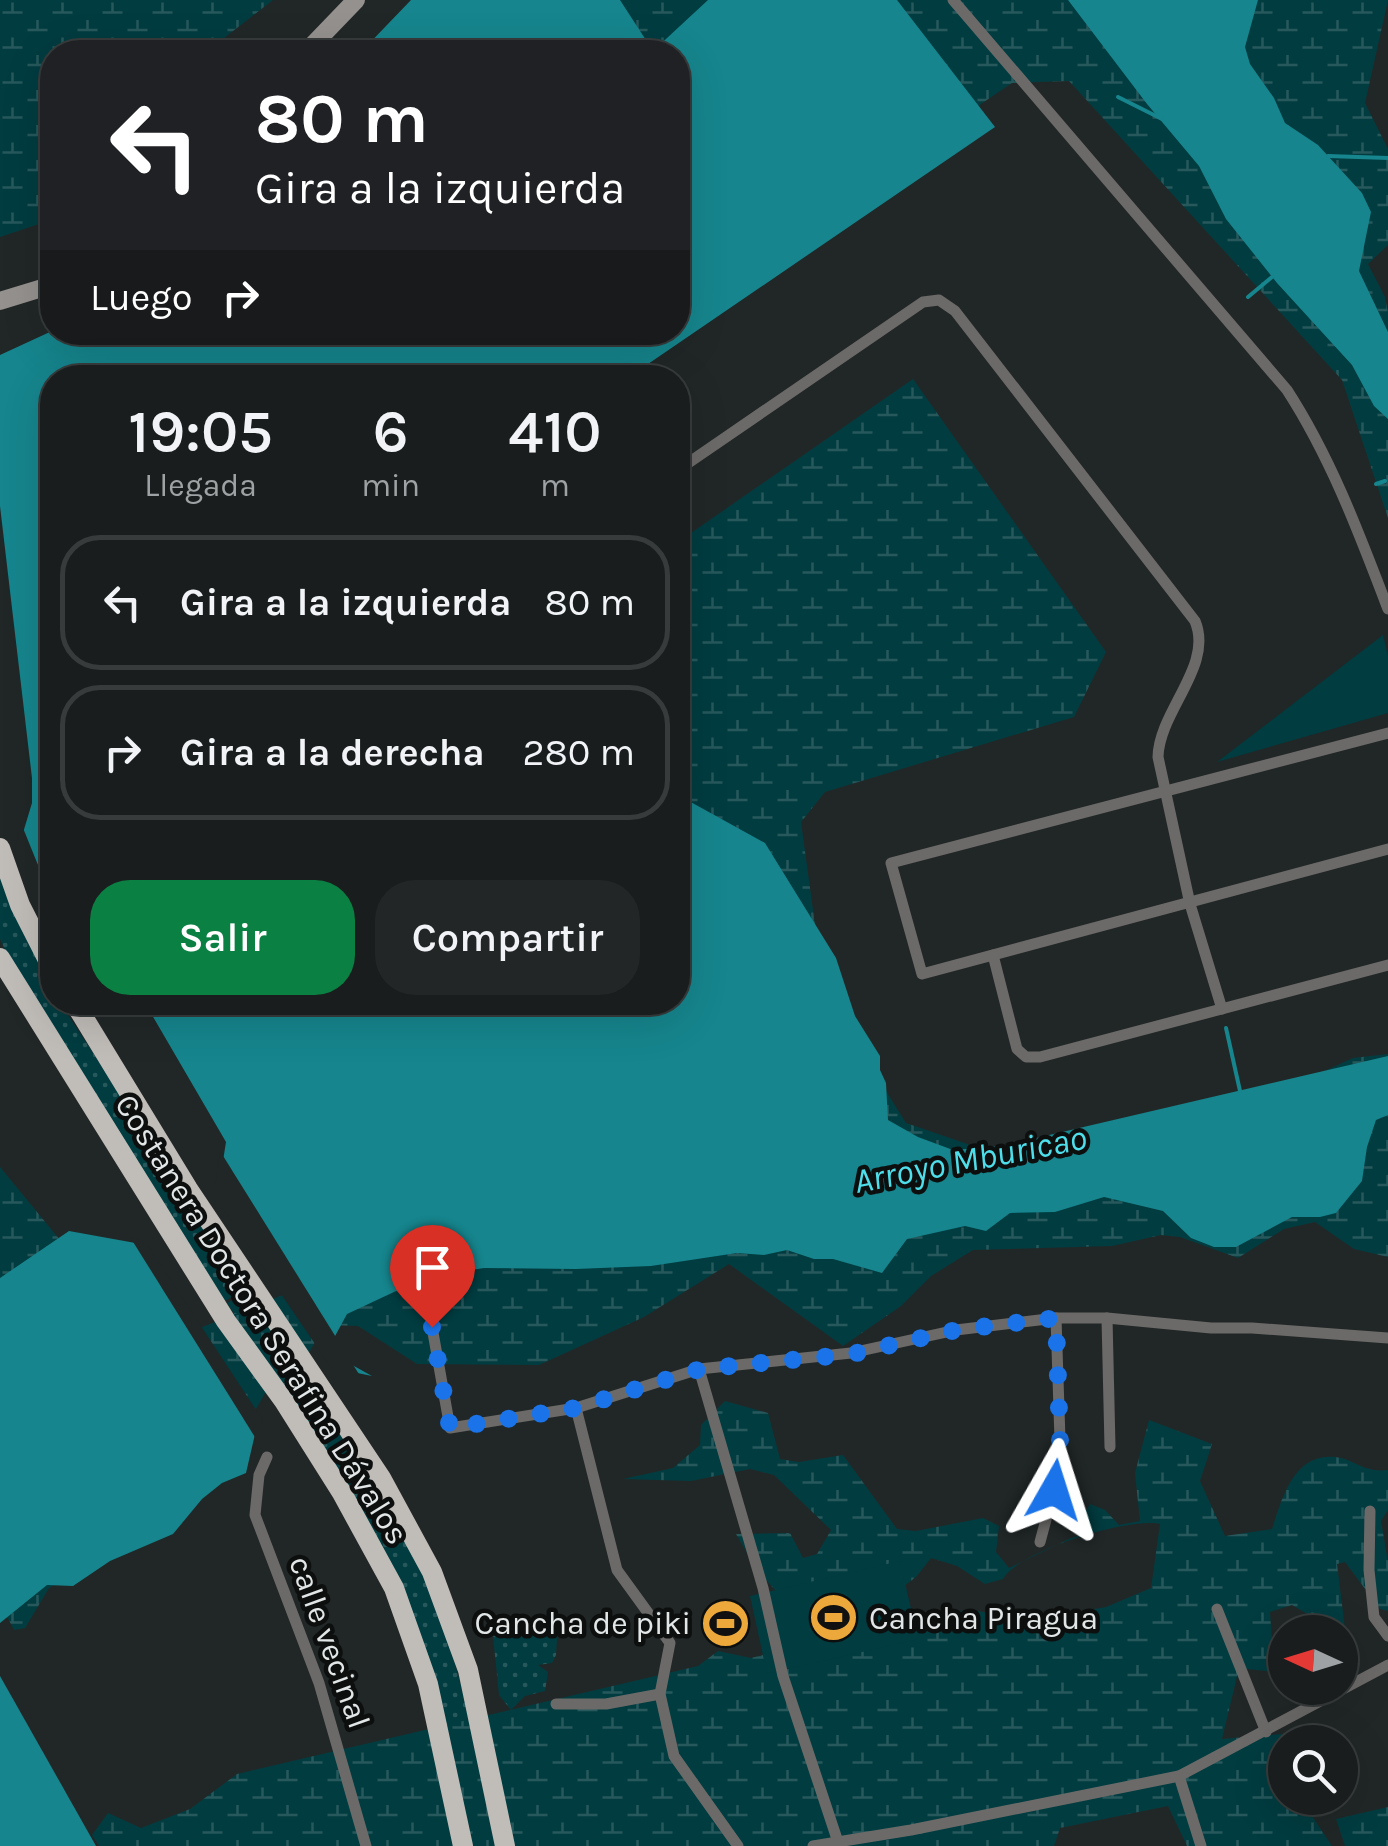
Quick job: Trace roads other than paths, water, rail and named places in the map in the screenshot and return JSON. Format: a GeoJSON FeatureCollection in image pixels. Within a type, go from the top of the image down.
{"type":"FeatureCollection","features":[{"type":"Feature","properties":{"kind":"highway"},"geometry":{"type":"LineString","coordinates":[[0,848],[40,948]]}},
{"type":"Feature","properties":{"kind":"highway","name":"Costanera Doctora Serafina Dávalos"},"geometry":{"type":"LineString","coordinates":[[0,958],[226,1321],[284,1401],[342,1493],[394,1588],[428,1684],[463,1846]]}},
{"type":"Feature","properties":{"kind":"highway","name":"Costanera Doctora Serafina Dávalos"},"geometry":{"type":"LineString","coordinates":[[82,1015],[188,1189],[381,1478],[432,1572],[468,1670],[504,1846]]}},
{"type":"Feature","properties":{"kind":"main road"},"geometry":{"type":"LineString","coordinates":[[318,40],[356,0]]}},
{"type":"Feature","properties":{"kind":"main road"},"geometry":{"type":"LineString","coordinates":[[0,301],[40,289]]}},
{"type":"Feature","properties":{"kind":"street"},"geometry":{"type":"LineString","coordinates":[[953,0],[1287,390],[1314,430],[1336,475],[1388,609]]}},
{"type":"Feature","properties":{"kind":"street"},"geometry":{"type":"LineString","coordinates":[[690,462],[922,302],[939,300],[955,311],[1195,620],[1201,635],[1198,652],[1158,740],[1158,757],[1190,904],[1222,1009]]}},
{"type":"Feature","properties":{"kind":"street"},"geometry":{"type":"LineString","coordinates":[[1388,733],[891,863],[922,974],[1388,849]]}},
{"type":"Feature","properties":{"kind":"street"},"geometry":{"type":"LineString","coordinates":[[993,955],[1017,1049],[1026,1056],[1040,1057],[1388,964]]}},
{"type":"Feature","properties":{"kind":"street"},"geometry":{"type":"LineString","coordinates":[[1040,1542],[1054,1490],[1060,1440],[1056,1318]]}},
{"type":"Feature","properties":{"kind":"street"},"geometry":{"type":"LineString","coordinates":[[432,1327],[450,1428],[576,1408],[700,1369],[852,1354],[956,1330],[1056,1318],[1106,1318],[1388,1338]]}},
{"type":"Feature","properties":{"kind":"street"},"geometry":{"type":"LineString","coordinates":[[1106,1318],[1110,1446]]}},
{"type":"Feature","properties":{"kind":"street"},"geometry":{"type":"LineString","coordinates":[[700,1369],[763,1588],[783,1676],[838,1842]]}},
{"type":"Feature","properties":{"kind":"street"},"geometry":{"type":"LineString","coordinates":[[576,1408],[617,1570],[670,1644],[660,1694],[674,1756],[738,1846]]}},
{"type":"Feature","properties":{"kind":"street","name":"calle vecinal"},"geometry":{"type":"LineString","coordinates":[[268,1458],[259,1475],[255,1516],[319,1683],[366,1846]]}},
{"type":"Feature","properties":{"kind":"street"},"geometry":{"type":"LineString","coordinates":[[1370,1510],[1369,1570],[1374,1616],[1388,1636]]}},
{"type":"Feature","properties":{"kind":"street"},"geometry":{"type":"LineString","coordinates":[[1217,1609],[1266,1732]]}},
{"type":"Feature","properties":{"kind":"street"},"geometry":{"type":"LineString","coordinates":[[813,1846],[1179,1776],[1388,1665]]}},
{"type":"Feature","properties":{"kind":"street"},"geometry":{"type":"LineString","coordinates":[[556,1704],[606,1704],[660,1694]]}},
{"type":"Feature","properties":{"kind":"street"},"geometry":{"type":"LineString","coordinates":[[1179,1776],[1201,1846]]}},
{"type":"Feature","properties":{"kind":"water"},"geometry":{"type":"Polygon","coordinates":[[[411,0],[620,0],[646,40],[373,40],[411,0]]]}},
{"type":"Feature","properties":{"kind":"water"},"geometry":{"type":"Polygon","coordinates":[[[708,0],[897,0],[995,127],[690,335],[690,40],[665,40],[708,0]]]}},
{"type":"Feature","properties":{"kind":"water"},"geometry":{"type":"Polygon","coordinates":[[[1068,0],[1258,0],[1245,47],[1250,64],[1274,98],[1285,123],[1318,145],[1362,193],[1371,212],[1359,271],[1388,332],[1388,419],[1374,406],[1352,365],[1277,283],[1226,219],[1199,166],[1068,0]]]}},
{"type":"Feature","properties":{"kind":"water"},"geometry":{"type":"Polygon","coordinates":[[[40,337],[40,345],[676,345],[647,365],[40,365],[40,865],[26,862],[19,846],[32,803],[32,778],[0,506],[0,355],[40,337]]]}},
{"type":"Feature","properties":{"kind":"water","name":"Arroyo Mburicao"},"geometry":{"type":"Polygon","coordinates":[[[690,802],[765,843],[836,958],[855,1016],[880,1056],[888,1120],[953,1150],[1002,1146],[1388,1056],[1388,1115],[1376,1120],[1362,1181],[1336,1213],[1292,1217],[1236,1247],[1214,1247],[1191,1238],[1163,1211],[1104,1197],[1055,1212],[1010,1213],[986,1231],[965,1226],[907,1239],[882,1273],[787,1250],[651,1266],[484,1268],[426,1277],[347,1314],[334,1338],[345,1361],[372,1376],[338,1369],[218,1192],[226,1142],[152,1015],[690,1015],[690,802]]]}},
{"type":"Feature","properties":{"kind":"water"},"geometry":{"type":"Polygon","coordinates":[[[69,1231],[141,1244],[258,1421],[246,1473],[222,1483],[202,1499],[173,1534],[110,1561],[73,1586],[47,1585],[0,1623],[0,1278],[69,1231]]]}},
{"type":"Feature","properties":{"kind":"water"},"geometry":{"type":"Polygon","coordinates":[[[0,1676],[96,1846],[0,1846],[0,1676]]]}},
{"type":"Feature","properties":{"kind":"waterway"},"geometry":{"type":"LineString","coordinates":[[1118,97],[1162,119]]}},
{"type":"Feature","properties":{"kind":"waterway"},"geometry":{"type":"LineString","coordinates":[[1328,156],[1388,158]]}},
{"type":"Feature","properties":{"kind":"waterway"},"geometry":{"type":"LineString","coordinates":[[1248,297],[1272,277]]}},
{"type":"Feature","properties":{"kind":"waterway"},"geometry":{"type":"LineString","coordinates":[[1376,484],[1385,481]]}},
{"type":"Feature","properties":{"kind":"waterway"},"geometry":{"type":"LineString","coordinates":[[1226,1028],[1240,1091]]}},
{"type":"Feature","properties":{"kind":"place","name":"Cancha Piragua"},"geometry":{"type":"Point","coordinates":[834,1618]}},
{"type":"Feature","properties":{"kind":"place","name":"Cancha de piki"},"geometry":{"type":"Point","coordinates":[726,1623]}}]}
